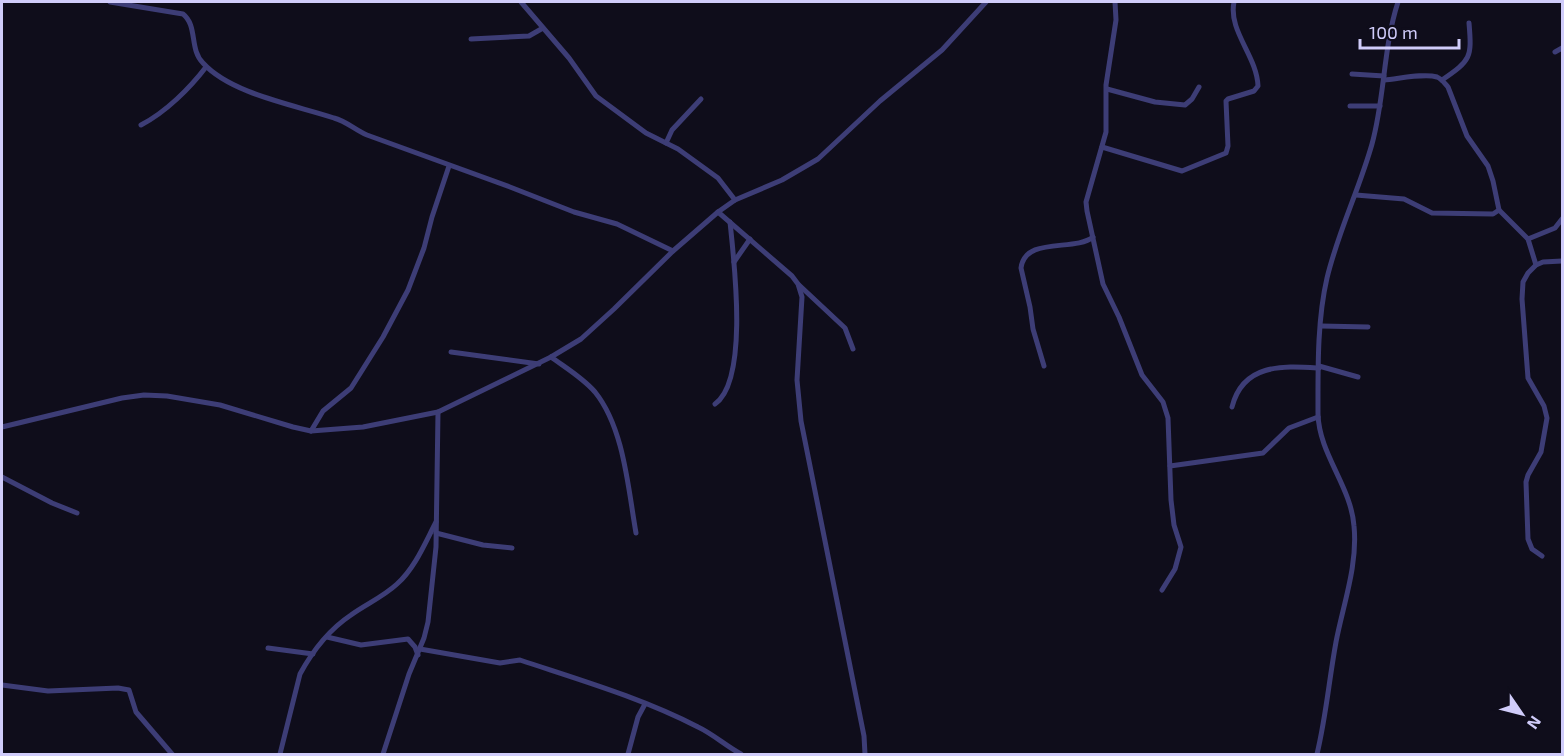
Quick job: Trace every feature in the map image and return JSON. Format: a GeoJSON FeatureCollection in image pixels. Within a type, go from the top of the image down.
{"type":"FeatureCollection","features":[{"type":"Feature","properties":{"kind":"street"},"geometry":{"type":"LineString","coordinates":[[110,2],[183,14],[190,21],[194,48],[206,67],[244,89],[290,106],[337,118],[355,130],[574,212],[617,224],[673,251]]}},
{"type":"Feature","properties":{"kind":"street"},"geometry":{"type":"LineString","coordinates":[[521,2],[569,58],[596,96],[645,132],[666,143],[718,178],[735,200]]}},
{"type":"Feature","properties":{"kind":"street"},"geometry":{"type":"LineString","coordinates":[[2,427],[122,398],[144,395],[167,396],[220,405],[312,431],[363,427],[438,412],[539,364],[581,339],[673,251],[718,212],[735,200],[782,180],[818,159],[880,101],[942,50],[986,2]]}},
{"type":"Feature","properties":{"kind":"street"},"geometry":{"type":"LineString","coordinates":[[1115,2],[1116,20],[1107,89],[1106,132],[1086,202],[1101,278],[1142,375],[1158,395],[1168,418],[1174,525],[1181,548],[1174,569],[1162,590]]}},
{"type":"Feature","properties":{"kind":"street"},"geometry":{"type":"LineString","coordinates":[[1102,147],[1182,171],[1226,153],[1228,146],[1226,101],[1254,91],[1258,86],[1255,69],[1233,16],[1234,2]]}},
{"type":"Feature","properties":{"kind":"street"},"geometry":{"type":"LineString","coordinates":[[1317,754],[1352,562],[1354,526],[1346,490],[1329,455],[1318,417],[1321,326],[1329,272],[1372,143],[1380,106],[1389,36],[1398,2]]}},
{"type":"Feature","properties":{"kind":"street"},"geometry":{"type":"LineString","coordinates":[[1442,80],[1463,64],[1468,57],[1471,48],[1469,23]]}},
{"type":"Feature","properties":{"kind":"street"},"geometry":{"type":"LineString","coordinates":[[471,39],[529,36],[543,28]]}},
{"type":"Feature","properties":{"kind":"street"},"geometry":{"type":"LineString","coordinates":[[1555,52],[1563,48]]}},
{"type":"Feature","properties":{"kind":"street"},"geometry":{"type":"LineString","coordinates":[[141,125],[152,119],[206,67]]}},
{"type":"Feature","properties":{"kind":"street"},"geometry":{"type":"LineString","coordinates":[[1352,74],[1384,78],[1437,77],[1442,80],[1448,87],[1473,146],[1488,166],[1499,210],[1528,239],[1536,265]]}},
{"type":"Feature","properties":{"kind":"street"},"geometry":{"type":"LineString","coordinates":[[1107,89],[1155,102],[1185,105],[1192,99],[1199,87]]}},
{"type":"Feature","properties":{"kind":"street"},"geometry":{"type":"LineString","coordinates":[[666,143],[672,130],[701,99]]}},
{"type":"Feature","properties":{"kind":"street"},"geometry":{"type":"LineString","coordinates":[[1350,106],[1380,106]]}},
{"type":"Feature","properties":{"kind":"street"},"geometry":{"type":"LineString","coordinates":[[312,431],[323,411],[351,388],[383,338],[408,290],[424,248],[449,166]]}},
{"type":"Feature","properties":{"kind":"street"},"geometry":{"type":"LineString","coordinates":[[1356,195],[1404,199],[1432,213],[1493,214],[1499,210]]}},
{"type":"Feature","properties":{"kind":"street"},"geometry":{"type":"LineString","coordinates":[[718,212],[777,262],[845,328],[853,348]]}},
{"type":"Feature","properties":{"kind":"street"},"geometry":{"type":"LineString","coordinates":[[1528,239],[1555,228],[1563,219]]}},
{"type":"Feature","properties":{"kind":"street"},"geometry":{"type":"LineString","coordinates":[[715,404],[726,392],[736,345],[738,322],[730,222]]}},
{"type":"Feature","properties":{"kind":"street"},"geometry":{"type":"LineString","coordinates":[[1044,366],[1033,329],[1021,268],[1022,262],[1029,253],[1087,242],[1093,237]]}},
{"type":"Feature","properties":{"kind":"street"},"geometry":{"type":"LineString","coordinates":[[734,262],[750,239]]}},
{"type":"Feature","properties":{"kind":"street"},"geometry":{"type":"LineString","coordinates":[[1542,556],[1532,549],[1528,539],[1526,482],[1541,452],[1547,412],[1528,378],[1522,299],[1523,282],[1536,265],[1543,262],[1563,261]]}},
{"type":"Feature","properties":{"kind":"street"},"geometry":{"type":"LineString","coordinates":[[798,284],[802,297],[797,380],[801,421],[864,736],[865,754]]}},
{"type":"Feature","properties":{"kind":"street"},"geometry":{"type":"LineString","coordinates":[[1321,326],[1368,327]]}},
{"type":"Feature","properties":{"kind":"street"},"geometry":{"type":"LineString","coordinates":[[452,352],[539,364]]}},
{"type":"Feature","properties":{"kind":"street"},"geometry":{"type":"LineString","coordinates":[[551,357],[593,390],[603,404],[623,458],[636,533]]}},
{"type":"Feature","properties":{"kind":"street"},"geometry":{"type":"LineString","coordinates":[[1232,407],[1239,389],[1256,375],[1281,366],[1319,367],[1358,377]]}},
{"type":"Feature","properties":{"kind":"street"},"geometry":{"type":"LineString","coordinates":[[383,754],[429,622],[437,520],[438,412]]}},
{"type":"Feature","properties":{"kind":"street"},"geometry":{"type":"LineString","coordinates":[[1170,466],[1263,453],[1289,428],[1318,417]]}},
{"type":"Feature","properties":{"kind":"street"},"geometry":{"type":"LineString","coordinates":[[2,477],[52,503],[77,513]]}},
{"type":"Feature","properties":{"kind":"street"},"geometry":{"type":"LineString","coordinates":[[279,754],[300,674],[313,654],[349,615],[397,584],[410,569],[437,520]]}},
{"type":"Feature","properties":{"kind":"street"},"geometry":{"type":"LineString","coordinates":[[436,533],[483,545],[512,548]]}},
{"type":"Feature","properties":{"kind":"street"},"geometry":{"type":"LineString","coordinates":[[327,637],[361,645],[408,639],[419,652],[500,663],[520,660],[645,704],[701,728],[741,754]]}},
{"type":"Feature","properties":{"kind":"street"},"geometry":{"type":"LineString","coordinates":[[268,648],[313,654]]}},
{"type":"Feature","properties":{"kind":"street"},"geometry":{"type":"LineString","coordinates":[[2,685],[48,691],[118,688],[129,690],[136,712],[172,754]]}},
{"type":"Feature","properties":{"kind":"street"},"geometry":{"type":"LineString","coordinates":[[628,754],[638,717],[645,704]]}}]}
